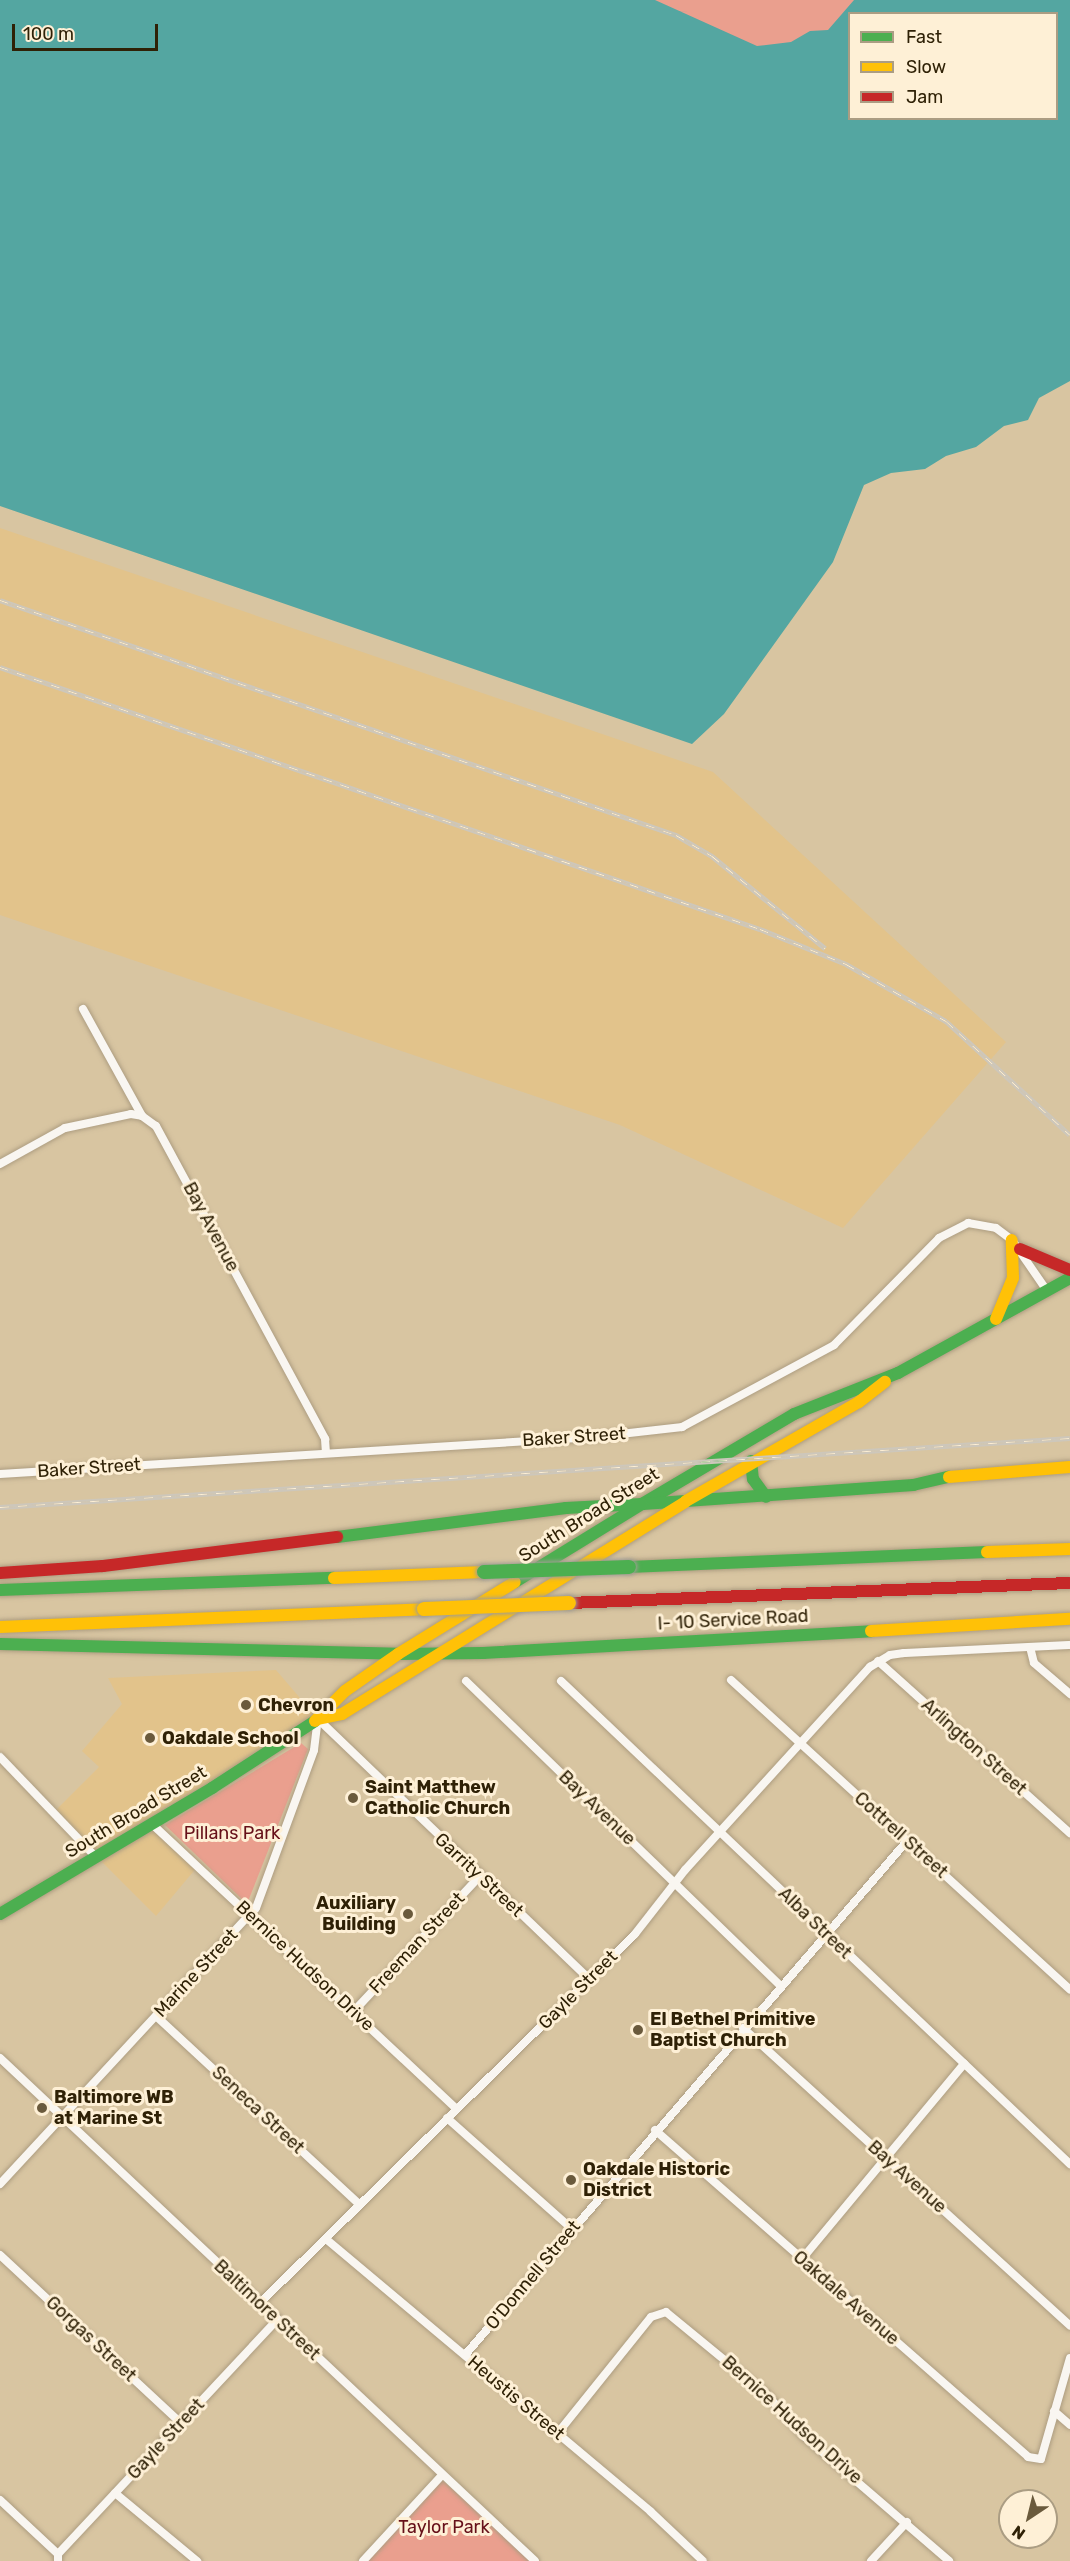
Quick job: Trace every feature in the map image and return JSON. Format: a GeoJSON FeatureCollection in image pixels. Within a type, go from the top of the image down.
{"type":"FeatureCollection","features":[{"type":"Feature","properties":{"kind":"main road"},"geometry":{"type":"LineString","coordinates":[[996,1320],[1013,1278],[1016,1245],[1070,1270]]}},
{"type":"Feature","properties":{"kind":"main road","name":"South Broad Street"},"geometry":{"type":"LineString","coordinates":[[0,1914],[152,1824],[318,1719],[345,1691],[398,1654],[642,1504],[794,1414],[898,1373],[1070,1278]]}},
{"type":"Feature","properties":{"kind":"main road","name":"South Broad Street"},"geometry":{"type":"LineString","coordinates":[[318,1719],[342,1714],[751,1461],[859,1402],[898,1373]]}},
{"type":"Feature","properties":{"kind":"main road"},"geometry":{"type":"LineString","coordinates":[[751,1461],[753,1479],[766,1497]]}},
{"type":"Feature","properties":{"kind":"main road"},"geometry":{"type":"LineString","coordinates":[[0,1573],[103,1566],[566,1508],[766,1497],[1070,1467]]}},
{"type":"Feature","properties":{"kind":"main road"},"geometry":{"type":"LineString","coordinates":[[0,1590],[1070,1549]]}},
{"type":"Feature","properties":{"kind":"main road"},"geometry":{"type":"LineString","coordinates":[[0,1628],[1070,1583]]}},
{"type":"Feature","properties":{"kind":"main road","name":"I- 10 Service Road"},"geometry":{"type":"LineString","coordinates":[[0,1644],[398,1654],[1070,1619]]}},
{"type":"Feature","properties":{"kind":"street","name":"Bay Avenue"},"geometry":{"type":"LineString","coordinates":[[83,1009],[142,1116],[156,1126],[325,1439],[326,1453]]}},
{"type":"Feature","properties":{"kind":"street"},"geometry":{"type":"LineString","coordinates":[[0,1164],[65,1128],[121,1115],[142,1116]]}},
{"type":"Feature","properties":{"kind":"street","name":"Baker Street"},"geometry":{"type":"LineString","coordinates":[[0,1474],[594,1437],[682,1426],[834,1345],[954,1227],[981,1224],[1016,1245],[1047,1291]]}},
{"type":"Feature","properties":{"kind":"street"},"geometry":{"type":"LineString","coordinates":[[878,1661],[904,1653],[1070,1645]]}},
{"type":"Feature","properties":{"kind":"street"},"geometry":{"type":"LineString","coordinates":[[1030,1647],[1034,1663],[1070,1694]]}},
{"type":"Feature","properties":{"kind":"street","name":"Gayle Street"},"geometry":{"type":"LineString","coordinates":[[260,2303],[635,1934],[720,1831],[878,1661]]}},
{"type":"Feature","properties":{"kind":"street","name":"Arlington Street"},"geometry":{"type":"LineString","coordinates":[[878,1661],[1070,1833]]}},
{"type":"Feature","properties":{"kind":"street","name":"Cottrell Street"},"geometry":{"type":"LineString","coordinates":[[731,1680],[1070,1990]]}},
{"type":"Feature","properties":{"kind":"street","name":"Bay Avenue"},"geometry":{"type":"LineString","coordinates":[[466,1681],[780,1985]]}},
{"type":"Feature","properties":{"kind":"street","name":"Alba Street"},"geometry":{"type":"LineString","coordinates":[[561,1681],[1070,2164]]}},
{"type":"Feature","properties":{"kind":"street","name":"Garrity Street"},"geometry":{"type":"LineString","coordinates":[[318,1719],[589,1979]]}},
{"type":"Feature","properties":{"kind":"street","name":"Marine Street"},"geometry":{"type":"LineString","coordinates":[[0,2184],[251,1914],[314,1750],[318,1719]]}},
{"type":"Feature","properties":{"kind":"street"},"geometry":{"type":"LineString","coordinates":[[0,1757],[96,1857]]}},
{"type":"Feature","properties":{"kind":"street","name":"Bernice Hudson Drive"},"geometry":{"type":"LineString","coordinates":[[152,1824],[251,1914],[457,2109]]}},
{"type":"Feature","properties":{"kind":"street","name":"O'Donnell Street"},"geometry":{"type":"LineString","coordinates":[[465,2355],[655,2130],[907,1841]]}},
{"type":"Feature","properties":{"kind":"street","name":"Freeman Street"},"geometry":{"type":"LineString","coordinates":[[354,2012],[480,1876]]}},
{"type":"Feature","properties":{"kind":"street","name":"Seneca Street"},"geometry":{"type":"LineString","coordinates":[[156,2016],[359,2204]]}},
{"type":"Feature","properties":{"kind":"street","name":"Bay Avenue"},"geometry":{"type":"LineString","coordinates":[[743,2028],[1070,2326]]}},
{"type":"Feature","properties":{"kind":"street","name":"Baltimore Street"},"geometry":{"type":"LineString","coordinates":[[0,2058],[535,2561]]}},
{"type":"Feature","properties":{"kind":"street"},"geometry":{"type":"LineString","coordinates":[[801,2259],[964,2064]]}},
{"type":"Feature","properties":{"kind":"street"},"geometry":{"type":"LineString","coordinates":[[447,2118],[572,2229]]}},
{"type":"Feature","properties":{"kind":"street","name":"Oakdale Avenue"},"geometry":{"type":"LineString","coordinates":[[655,2130],[1028,2457],[1041,2459],[1054,2411]]}},
{"type":"Feature","properties":{"kind":"street","name":"Heustis Street"},"geometry":{"type":"LineString","coordinates":[[326,2239],[557,2433],[703,2561]]}},
{"type":"Feature","properties":{"kind":"street","name":"Gorgas Street"},"geometry":{"type":"LineString","coordinates":[[0,2255],[181,2422]]}},
{"type":"Feature","properties":{"kind":"street","name":"Bernice Hudson Drive"},"geometry":{"type":"LineString","coordinates":[[557,2433],[658,2312],[674,2315],[766,2394],[806,2438],[907,2522],[949,2561]]}},
{"type":"Feature","properties":{"kind":"street","name":"Gayle Street"},"geometry":{"type":"LineString","coordinates":[[58,2558],[181,2422],[278,2320]]}},
{"type":"Feature","properties":{"kind":"street"},"geometry":{"type":"LineString","coordinates":[[1070,2358],[1054,2411],[1070,2426]]}},
{"type":"Feature","properties":{"kind":"street"},"geometry":{"type":"LineString","coordinates":[[363,2561],[442,2475]]}},
{"type":"Feature","properties":{"kind":"street"},"geometry":{"type":"LineString","coordinates":[[116,2493],[197,2561]]}},
{"type":"Feature","properties":{"kind":"street"},"geometry":{"type":"LineString","coordinates":[[0,2500],[58,2558]]}},
{"type":"Feature","properties":{"kind":"street"},"geometry":{"type":"LineString","coordinates":[[871,2561],[907,2522]]}},
{"type":"Feature","properties":{"kind":"shaded area"},"geometry":{"type":"Polygon","coordinates":[[[0,528],[713,772],[1006,1042],[843,1228],[620,1125],[0,915],[0,528]]]}},
{"type":"Feature","properties":{"kind":"shaded area"},"geometry":{"type":"Polygon","coordinates":[[[276,1670],[318,1719],[153,1824],[198,1866],[156,1916],[53,1813],[99,1767],[82,1751],[122,1704],[108,1678],[276,1670]]]}},
{"type":"Feature","properties":{"kind":"green space"},"geometry":{"type":"Polygon","coordinates":[[[486,0],[1070,0],[1058,12],[848,12],[847,122],[486,0]]]}},
{"type":"Feature","properties":{"kind":"green space","name":"Pillans Park"},"geometry":{"type":"Polygon","coordinates":[[[301,1743],[308,1749],[247,1904],[165,1825],[301,1743]]]}},
{"type":"Feature","properties":{"kind":"green space","name":"Taylor Park"},"geometry":{"type":"Polygon","coordinates":[[[442,2480],[533,2561],[367,2561],[442,2480]]]}},
{"type":"Feature","properties":{"kind":"water"},"geometry":{"type":"Polygon","coordinates":[[[0,0],[655,0],[757,46],[791,42],[810,31],[828,30],[854,0],[1070,0],[1070,381],[1039,398],[1028,420],[1004,426],[976,447],[946,456],[925,469],[891,473],[864,485],[833,562],[724,714],[692,744],[0,506],[0,0]]]}},
{"type":"Feature","properties":{"kind":"railway"},"geometry":{"type":"LineString","coordinates":[[0,600],[676,835],[712,856],[825,948]]}},
{"type":"Feature","properties":{"kind":"railway"},"geometry":{"type":"LineString","coordinates":[[0,667],[760,929],[846,964],[946,1021],[1070,1135]]}},
{"type":"Feature","properties":{"kind":"railway"},"geometry":{"type":"LineString","coordinates":[[0,1507],[1070,1438]]}},
{"type":"Feature","properties":{"kind":"traffic: fast"},"geometry":{"type":"LineString","coordinates":[[642,1504],[794,1414],[898,1373],[1070,1278]]}},
{"type":"Feature","properties":{"kind":"traffic: fast"},"geometry":{"type":"LineString","coordinates":[[751,1461],[753,1479],[766,1497]]}},
{"type":"Feature","properties":{"kind":"traffic: fast"},"geometry":{"type":"LineString","coordinates":[[643,1504],[913,1485],[949,1477]]}},
{"type":"Feature","properties":{"kind":"traffic: fast"},"geometry":{"type":"LineString","coordinates":[[515,1582],[642,1504]]}},
{"type":"Feature","properties":{"kind":"traffic: fast"},"geometry":{"type":"LineString","coordinates":[[337,1537],[566,1508],[642,1504]]}},
{"type":"Feature","properties":{"kind":"traffic: fast"},"geometry":{"type":"LineString","coordinates":[[629,1567],[987,1552]]}},
{"type":"Feature","properties":{"kind":"traffic: fast"},"geometry":{"type":"LineString","coordinates":[[484,1572],[629,1567]]}},
{"type":"Feature","properties":{"kind":"traffic: fast"},"geometry":{"type":"LineString","coordinates":[[0,1590],[334,1578]]}},
{"type":"Feature","properties":{"kind":"traffic: fast"},"geometry":{"type":"LineString","coordinates":[[398,1654],[483,1653],[871,1631]]}},
{"type":"Feature","properties":{"kind":"traffic: fast"},"geometry":{"type":"LineString","coordinates":[[0,1644],[398,1654]]}},
{"type":"Feature","properties":{"kind":"traffic: fast"},"geometry":{"type":"LineString","coordinates":[[0,1914],[212,1788],[315,1721]]}},
{"type":"Feature","properties":{"kind":"traffic: slow"},"geometry":{"type":"LineString","coordinates":[[996,1319],[1013,1278],[1012,1240]]}},
{"type":"Feature","properties":{"kind":"traffic: slow"},"geometry":{"type":"LineString","coordinates":[[686,1501],[859,1402],[885,1382]]}},
{"type":"Feature","properties":{"kind":"traffic: slow"},"geometry":{"type":"LineString","coordinates":[[949,1477],[1070,1467]]}},
{"type":"Feature","properties":{"kind":"traffic: slow"},"geometry":{"type":"LineString","coordinates":[[318,1719],[342,1714],[685,1502]]}},
{"type":"Feature","properties":{"kind":"traffic: slow"},"geometry":{"type":"LineString","coordinates":[[987,1552],[1070,1549]]}},
{"type":"Feature","properties":{"kind":"traffic: slow"},"geometry":{"type":"LineString","coordinates":[[334,1578],[484,1572]]}},
{"type":"Feature","properties":{"kind":"traffic: slow"},"geometry":{"type":"LineString","coordinates":[[315,1721],[345,1691],[398,1654],[515,1582]]}},
{"type":"Feature","properties":{"kind":"traffic: slow"},"geometry":{"type":"LineString","coordinates":[[424,1609],[569,1603]]}},
{"type":"Feature","properties":{"kind":"traffic: slow"},"geometry":{"type":"LineString","coordinates":[[0,1627],[424,1609]]}},
{"type":"Feature","properties":{"kind":"traffic: slow"},"geometry":{"type":"LineString","coordinates":[[871,1631],[1070,1619]]}},
{"type":"Feature","properties":{"kind":"traffic: jam"},"geometry":{"type":"LineString","coordinates":[[1020,1249],[1070,1270]]}},
{"type":"Feature","properties":{"kind":"traffic: jam"},"geometry":{"type":"LineString","coordinates":[[0,1573],[103,1566],[337,1537]]}},
{"type":"Feature","properties":{"kind":"traffic: jam"},"geometry":{"type":"LineString","coordinates":[[569,1603],[1070,1583]]}},
{"type":"Feature","properties":{"kind":"place","name":"Chevron"},"geometry":{"type":"Point","coordinates":[246,1705]}},
{"type":"Feature","properties":{"kind":"place","name":"Oakdale School"},"geometry":{"type":"Point","coordinates":[150,1738]}},
{"type":"Feature","properties":{"kind":"place","name":"Saint Matthew Catholic Church"},"geometry":{"type":"Point","coordinates":[353,1798]}},
{"type":"Feature","properties":{"kind":"place","name":"Auxiliary Building"},"geometry":{"type":"Point","coordinates":[408,1914]}},
{"type":"Feature","properties":{"kind":"place","name":"El Bethel Primitive Baptist Church"},"geometry":{"type":"Point","coordinates":[638,2030]}},
{"type":"Feature","properties":{"kind":"place","name":"Baltimore WB at Marine St"},"geometry":{"type":"Point","coordinates":[42,2108]}},
{"type":"Feature","properties":{"kind":"place","name":"Oakdale Historic District"},"geometry":{"type":"Point","coordinates":[571,2180]}}]}
